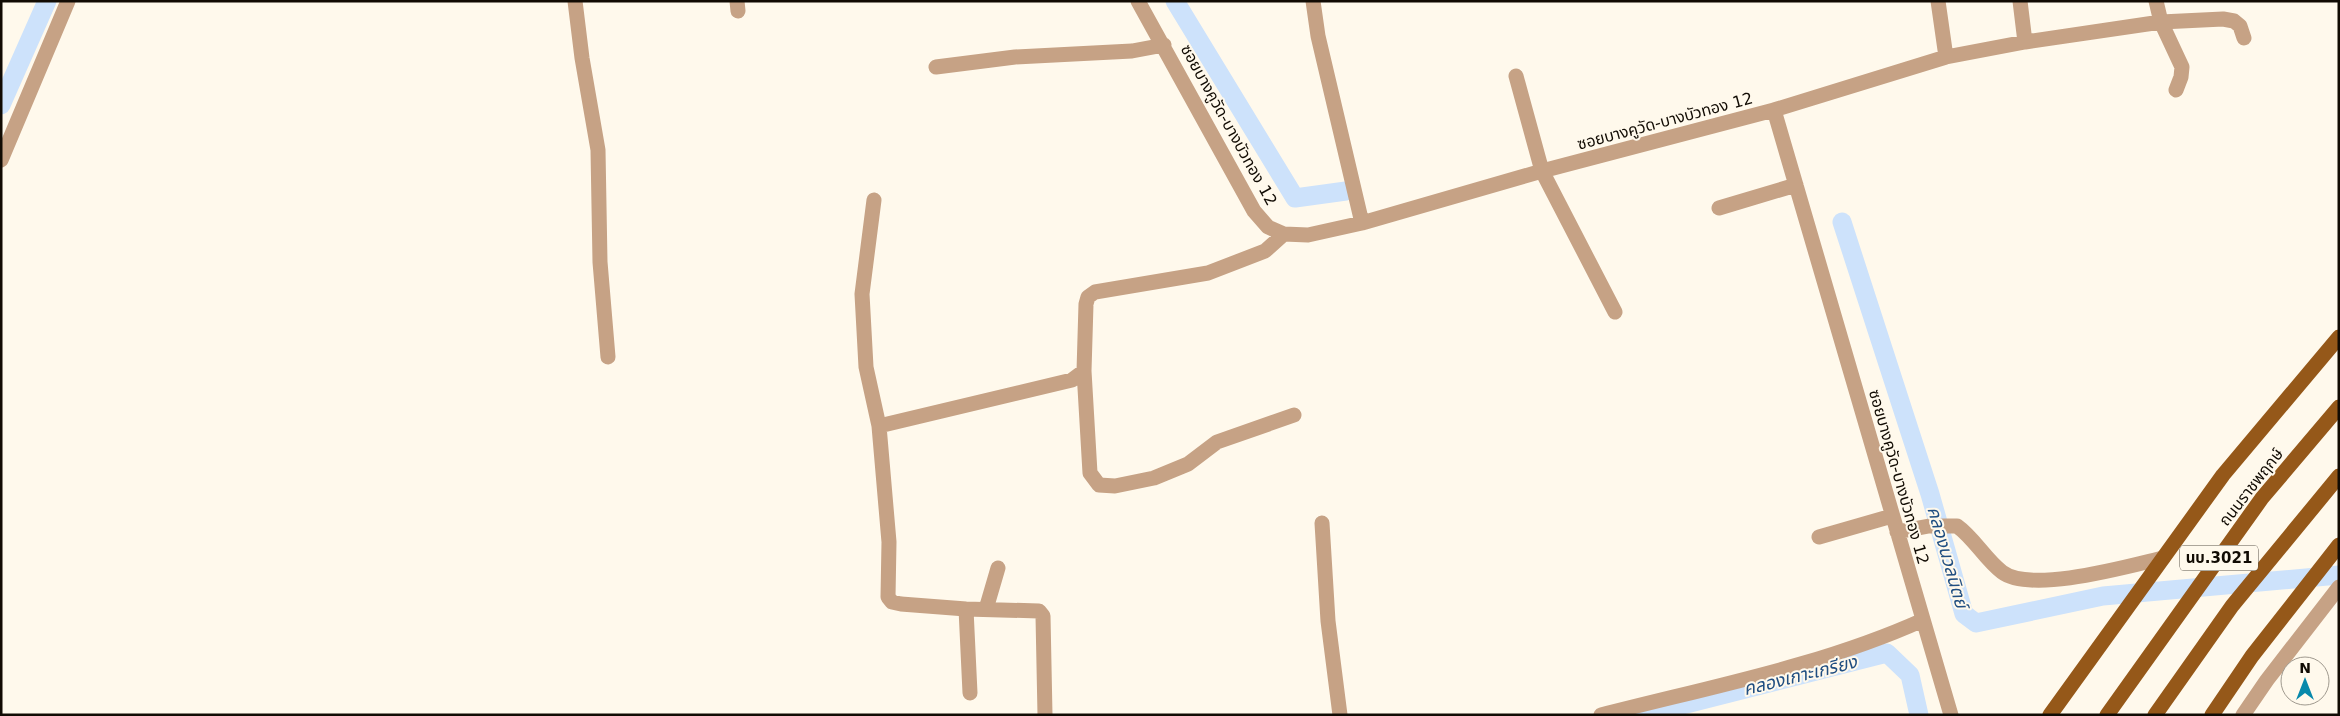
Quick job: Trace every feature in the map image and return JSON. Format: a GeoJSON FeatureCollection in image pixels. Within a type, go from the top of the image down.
{"type":"FeatureCollection","features":[{"type":"Feature","properties":{"kind":"main road"},"geometry":{"type":"LineString","coordinates":[[2050,715],[2223,475],[2339,337]]}},
{"type":"Feature","properties":{"kind":"main road","name":"ถนนราชพฤกษ์"},"geometry":{"type":"LineString","coordinates":[[2107,715],[2262,498],[2339,407]]}},
{"type":"Feature","properties":{"kind":"main road","name":"นบ.3021"},"geometry":{"type":"LineString","coordinates":[[2155,715],[2232,606],[2339,476]]}},
{"type":"Feature","properties":{"kind":"main road"},"geometry":{"type":"LineString","coordinates":[[2212,715],[2252,656],[2339,545]]}},
{"type":"Feature","properties":{"kind":"street"},"geometry":{"type":"LineString","coordinates":[[1,160],[68,1]]}},
{"type":"Feature","properties":{"kind":"street"},"geometry":{"type":"LineString","coordinates":[[576,1],[582,58],[598,150],[600,262],[608,357]]}},
{"type":"Feature","properties":{"kind":"street","name":"ซอยบางคูวัด-บางบัวทอง 12"},"geometry":{"type":"LineString","coordinates":[[1138,1],[1254,210],[1268,227],[1284,234],[1308,235],[1362,224],[1542,172],[1774,110],[1950,715]]}},
{"type":"Feature","properties":{"kind":"street"},"geometry":{"type":"LineString","coordinates":[[1313,1],[1318,36],[1362,224]]}},
{"type":"Feature","properties":{"kind":"street"},"geometry":{"type":"LineString","coordinates":[[1938,1],[1946,57]]}},
{"type":"Feature","properties":{"kind":"street"},"geometry":{"type":"LineString","coordinates":[[2020,1],[2025,42]]}},
{"type":"Feature","properties":{"kind":"street"},"geometry":{"type":"LineString","coordinates":[[2156,1],[2161,22],[2182,67],[2181,77],[2176,90]]}},
{"type":"Feature","properties":{"kind":"street"},"geometry":{"type":"LineString","coordinates":[[1774,110],[1946,57],[2025,42],[2161,22],[2228,20],[2234,21],[2240,26],[2244,38]]}},
{"type":"Feature","properties":{"kind":"street"},"geometry":{"type":"LineString","coordinates":[[936,67],[1015,56],[1132,51],[1164,45]]}},
{"type":"Feature","properties":{"kind":"street"},"geometry":{"type":"LineString","coordinates":[[1516,76],[1542,172],[1615,312]]}},
{"type":"Feature","properties":{"kind":"street"},"geometry":{"type":"LineString","coordinates":[[1720,208],[1796,185]]}},
{"type":"Feature","properties":{"kind":"street"},"geometry":{"type":"LineString","coordinates":[[874,200],[862,294],[866,367],[879,426],[889,542],[888,597],[892,602],[902,604],[966,609],[1039,611],[1043,616],[1045,715]]}},
{"type":"Feature","properties":{"kind":"street"},"geometry":{"type":"LineString","coordinates":[[1284,234],[1265,252],[1208,272],[1095,292],[1088,297],[1086,304],[1084,371],[1090,473],[1098,485],[1115,486],[1154,478],[1188,464],[1217,442],[1294,415]]}},
{"type":"Feature","properties":{"kind":"street"},"geometry":{"type":"LineString","coordinates":[[879,426],[1072,380],[1084,371]]}},
{"type":"Feature","properties":{"kind":"street"},"geometry":{"type":"LineString","coordinates":[[1819,537],[1892,516]]}},
{"type":"Feature","properties":{"kind":"street"},"geometry":{"type":"LineString","coordinates":[[1322,523],[1328,621],[1340,715]]}},
{"type":"Feature","properties":{"kind":"street"},"geometry":{"type":"LineString","coordinates":[[1897,532],[1929,526],[1951,525],[1962,529],[2003,572],[2024,579],[2077,578],[2163,559]]}},
{"type":"Feature","properties":{"kind":"street"},"geometry":{"type":"LineString","coordinates":[[986,609],[998,568]]}},
{"type":"Feature","properties":{"kind":"street"},"geometry":{"type":"LineString","coordinates":[[2243,715],[2267,680],[2339,587]]}},
{"type":"Feature","properties":{"kind":"street"},"geometry":{"type":"LineString","coordinates":[[966,609],[970,693]]}},
{"type":"Feature","properties":{"kind":"street"},"geometry":{"type":"LineString","coordinates":[[1601,715],[1812,661],[1881,639],[1923,620]]}},
{"type":"Feature","properties":{"kind":"waterway"},"geometry":{"type":"LineString","coordinates":[[1,105],[47,1]]}},
{"type":"Feature","properties":{"kind":"waterway"},"geometry":{"type":"LineString","coordinates":[[1175,1],[1295,198],[1346,191]]}},
{"type":"Feature","properties":{"kind":"waterway","name":"คลองนวลนิตย์"},"geometry":{"type":"LineString","coordinates":[[1842,222],[1930,494],[1964,614],[1976,623],[2103,596],[2339,575]]}},
{"type":"Feature","properties":{"kind":"waterway","name":"คลองเกาะเกรียง"},"geometry":{"type":"LineString","coordinates":[[1643,715],[1887,653],[1910,675],[1919,715]]}}]}
